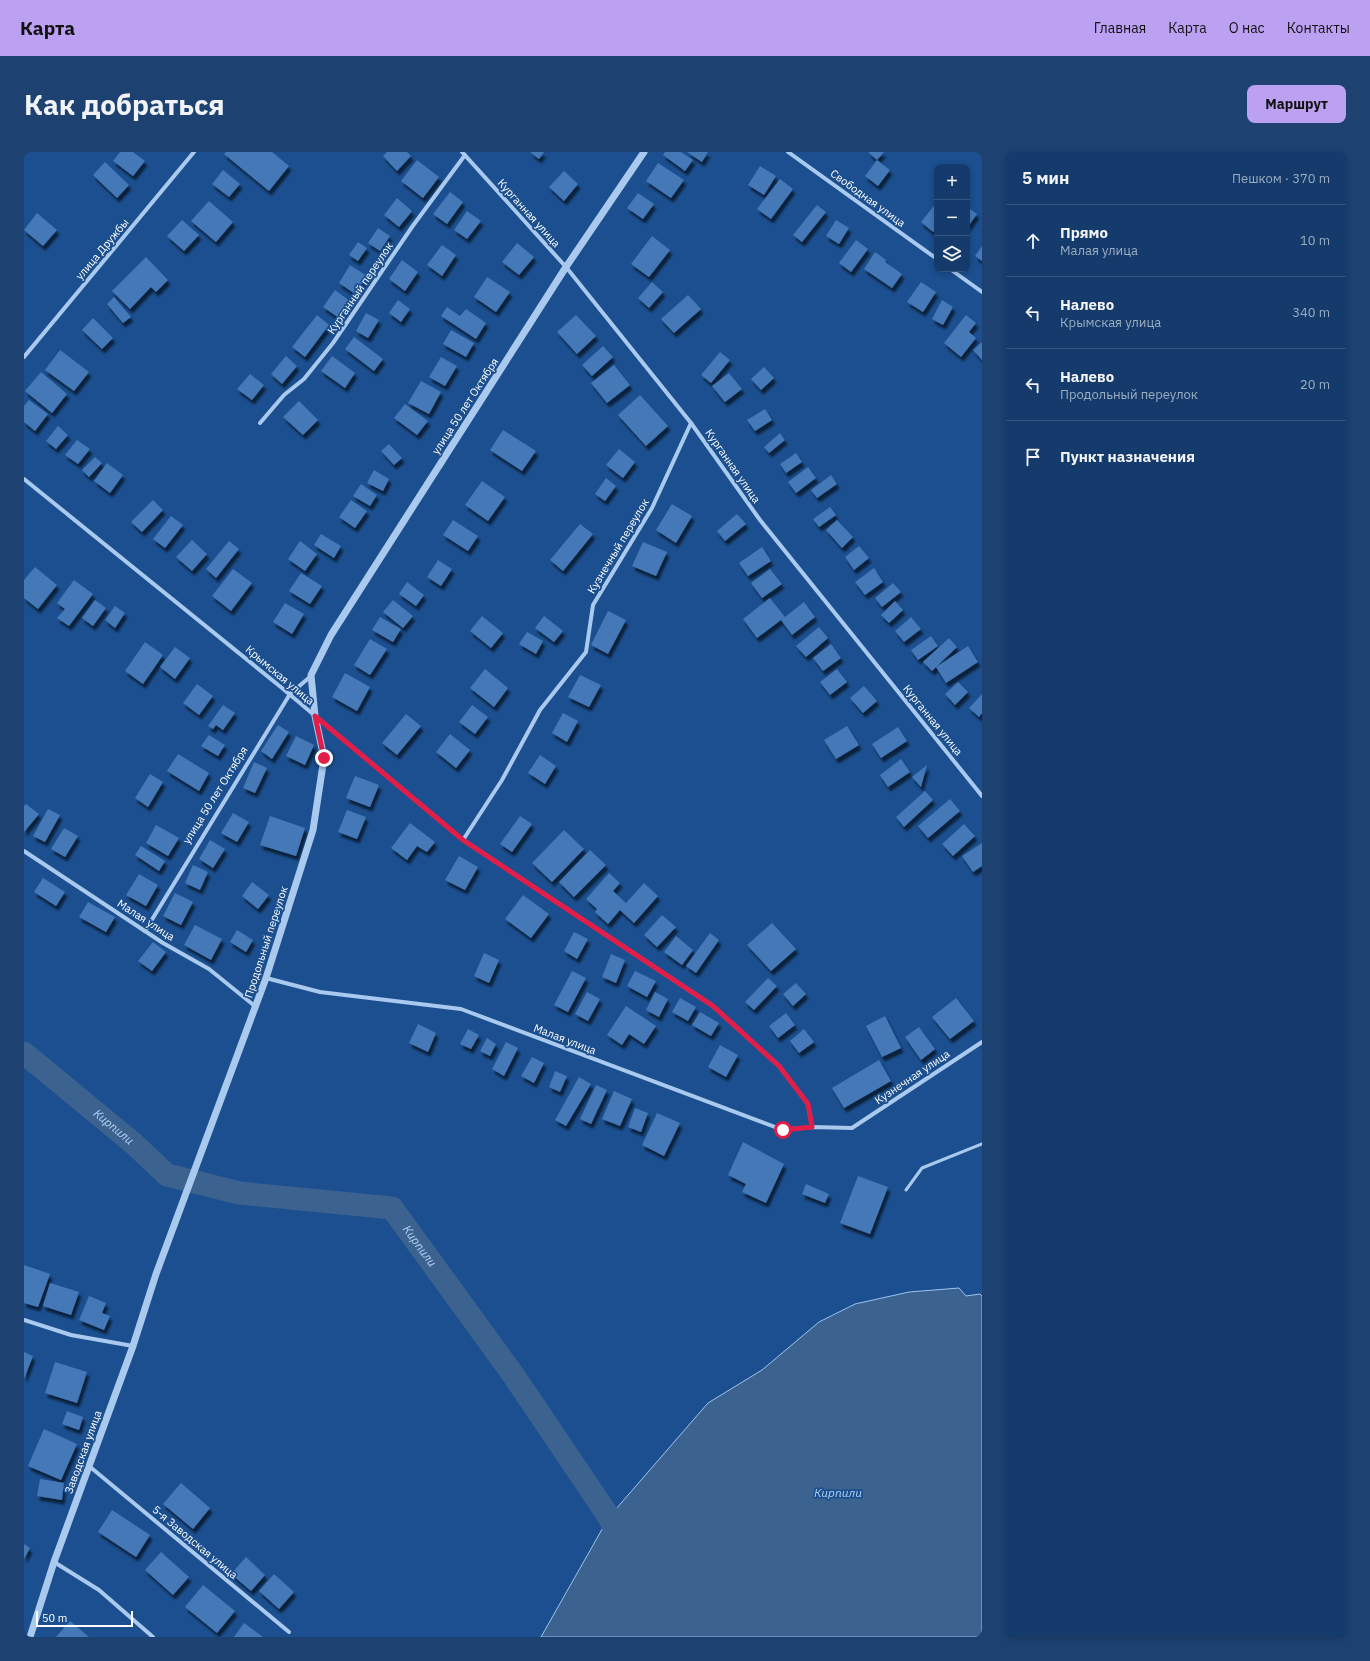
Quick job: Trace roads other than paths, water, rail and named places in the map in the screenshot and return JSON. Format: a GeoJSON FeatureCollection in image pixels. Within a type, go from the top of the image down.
{"type":"FeatureCollection","features":[{"type":"Feature","properties":{"kind":"street","name":"улица Дружбы"},"geometry":{"type":"LineString","coordinates":[[24,357],[194,152]]}},
{"type":"Feature","properties":{"kind":"street","name":"улица 50 лет Октября"},"geometry":{"type":"LineString","coordinates":[[145,931],[290,694],[311,676],[331,635],[566,267],[644,152]]}},
{"type":"Feature","properties":{"kind":"street","name":"Свободная улица"},"geometry":{"type":"LineString","coordinates":[[788,152],[934,258]]}},
{"type":"Feature","properties":{"kind":"street","name":"Курганная улица"},"geometry":{"type":"LineString","coordinates":[[464,153],[566,267],[691,422],[760,520],[982,796]]}},
{"type":"Feature","properties":{"kind":"street","name":"Курганный переулок"},"geometry":{"type":"LineString","coordinates":[[260,423],[284,395],[304,379],[334,343],[464,153]]}},
{"type":"Feature","properties":{"kind":"street"},"geometry":{"type":"LineString","coordinates":[[954,272],[982,292]]}},
{"type":"Feature","properties":{"kind":"street","name":"Кузнечный переулок"},"geometry":{"type":"LineString","coordinates":[[463,840],[502,780],[540,710],[586,652],[593,605],[652,508],[691,422]]}},
{"type":"Feature","properties":{"kind":"street","name":"Крымская улица"},"geometry":{"type":"LineString","coordinates":[[24,479],[290,694],[463,840],[713,1006],[779,1066],[808,1104],[812,1127]]}},
{"type":"Feature","properties":{"kind":"street"},"geometry":{"type":"LineString","coordinates":[[311,676],[315,716]]}},
{"type":"Feature","properties":{"kind":"street","name":"Продольный переулок"},"geometry":{"type":"LineString","coordinates":[[156,1274],[256,1007],[313,830],[324,758],[315,716]]}},
{"type":"Feature","properties":{"kind":"street","name":"Малая улица"},"geometry":{"type":"LineString","coordinates":[[24,851],[145,931],[209,969],[256,1007]]}},
{"type":"Feature","properties":{"kind":"street","name":"Малая улица"},"geometry":{"type":"LineString","coordinates":[[266,978],[320,992],[461,1009],[783,1130],[812,1127],[852,1128]]}},
{"type":"Feature","properties":{"kind":"street","name":"Кузнечная улица"},"geometry":{"type":"LineString","coordinates":[[852,1128],[982,1042]]}},
{"type":"Feature","properties":{"kind":"street","name":"Заводская улица"},"geometry":{"type":"LineString","coordinates":[[30,1637],[54,1562],[133,1346],[156,1274]]}},
{"type":"Feature","properties":{"kind":"street"},"geometry":{"type":"LineString","coordinates":[[24,1320],[71,1335],[133,1346]]}},
{"type":"Feature","properties":{"kind":"street","name":"5-я Заводская улица"},"geometry":{"type":"LineString","coordinates":[[89,1466],[289,1632]]}},
{"type":"Feature","properties":{"kind":"street"},"geometry":{"type":"LineString","coordinates":[[54,1562],[99,1590],[153,1637]]}},
{"type":"Feature","properties":{"kind":"lane"},"geometry":{"type":"LineString","coordinates":[[906,1190],[922,1168],[982,1144]]}},
{"type":"Feature","properties":{"kind":"water","name":"Кирпили"},"geometry":{"type":"Polygon","coordinates":[[[959,1288],[966,1296],[980,1294],[982,1296],[982,1637],[541,1637],[609,1517],[708,1403],[762,1370],[819,1322],[855,1304],[909,1292],[959,1288]]]}},
{"type":"Feature","properties":{"kind":"waterway","name":"Кирпили"},"geometry":{"type":"LineString","coordinates":[[24,1053],[133,1143],[167,1175],[239,1193],[392,1208],[514,1376],[609,1517],[623,1546]]}}]}
